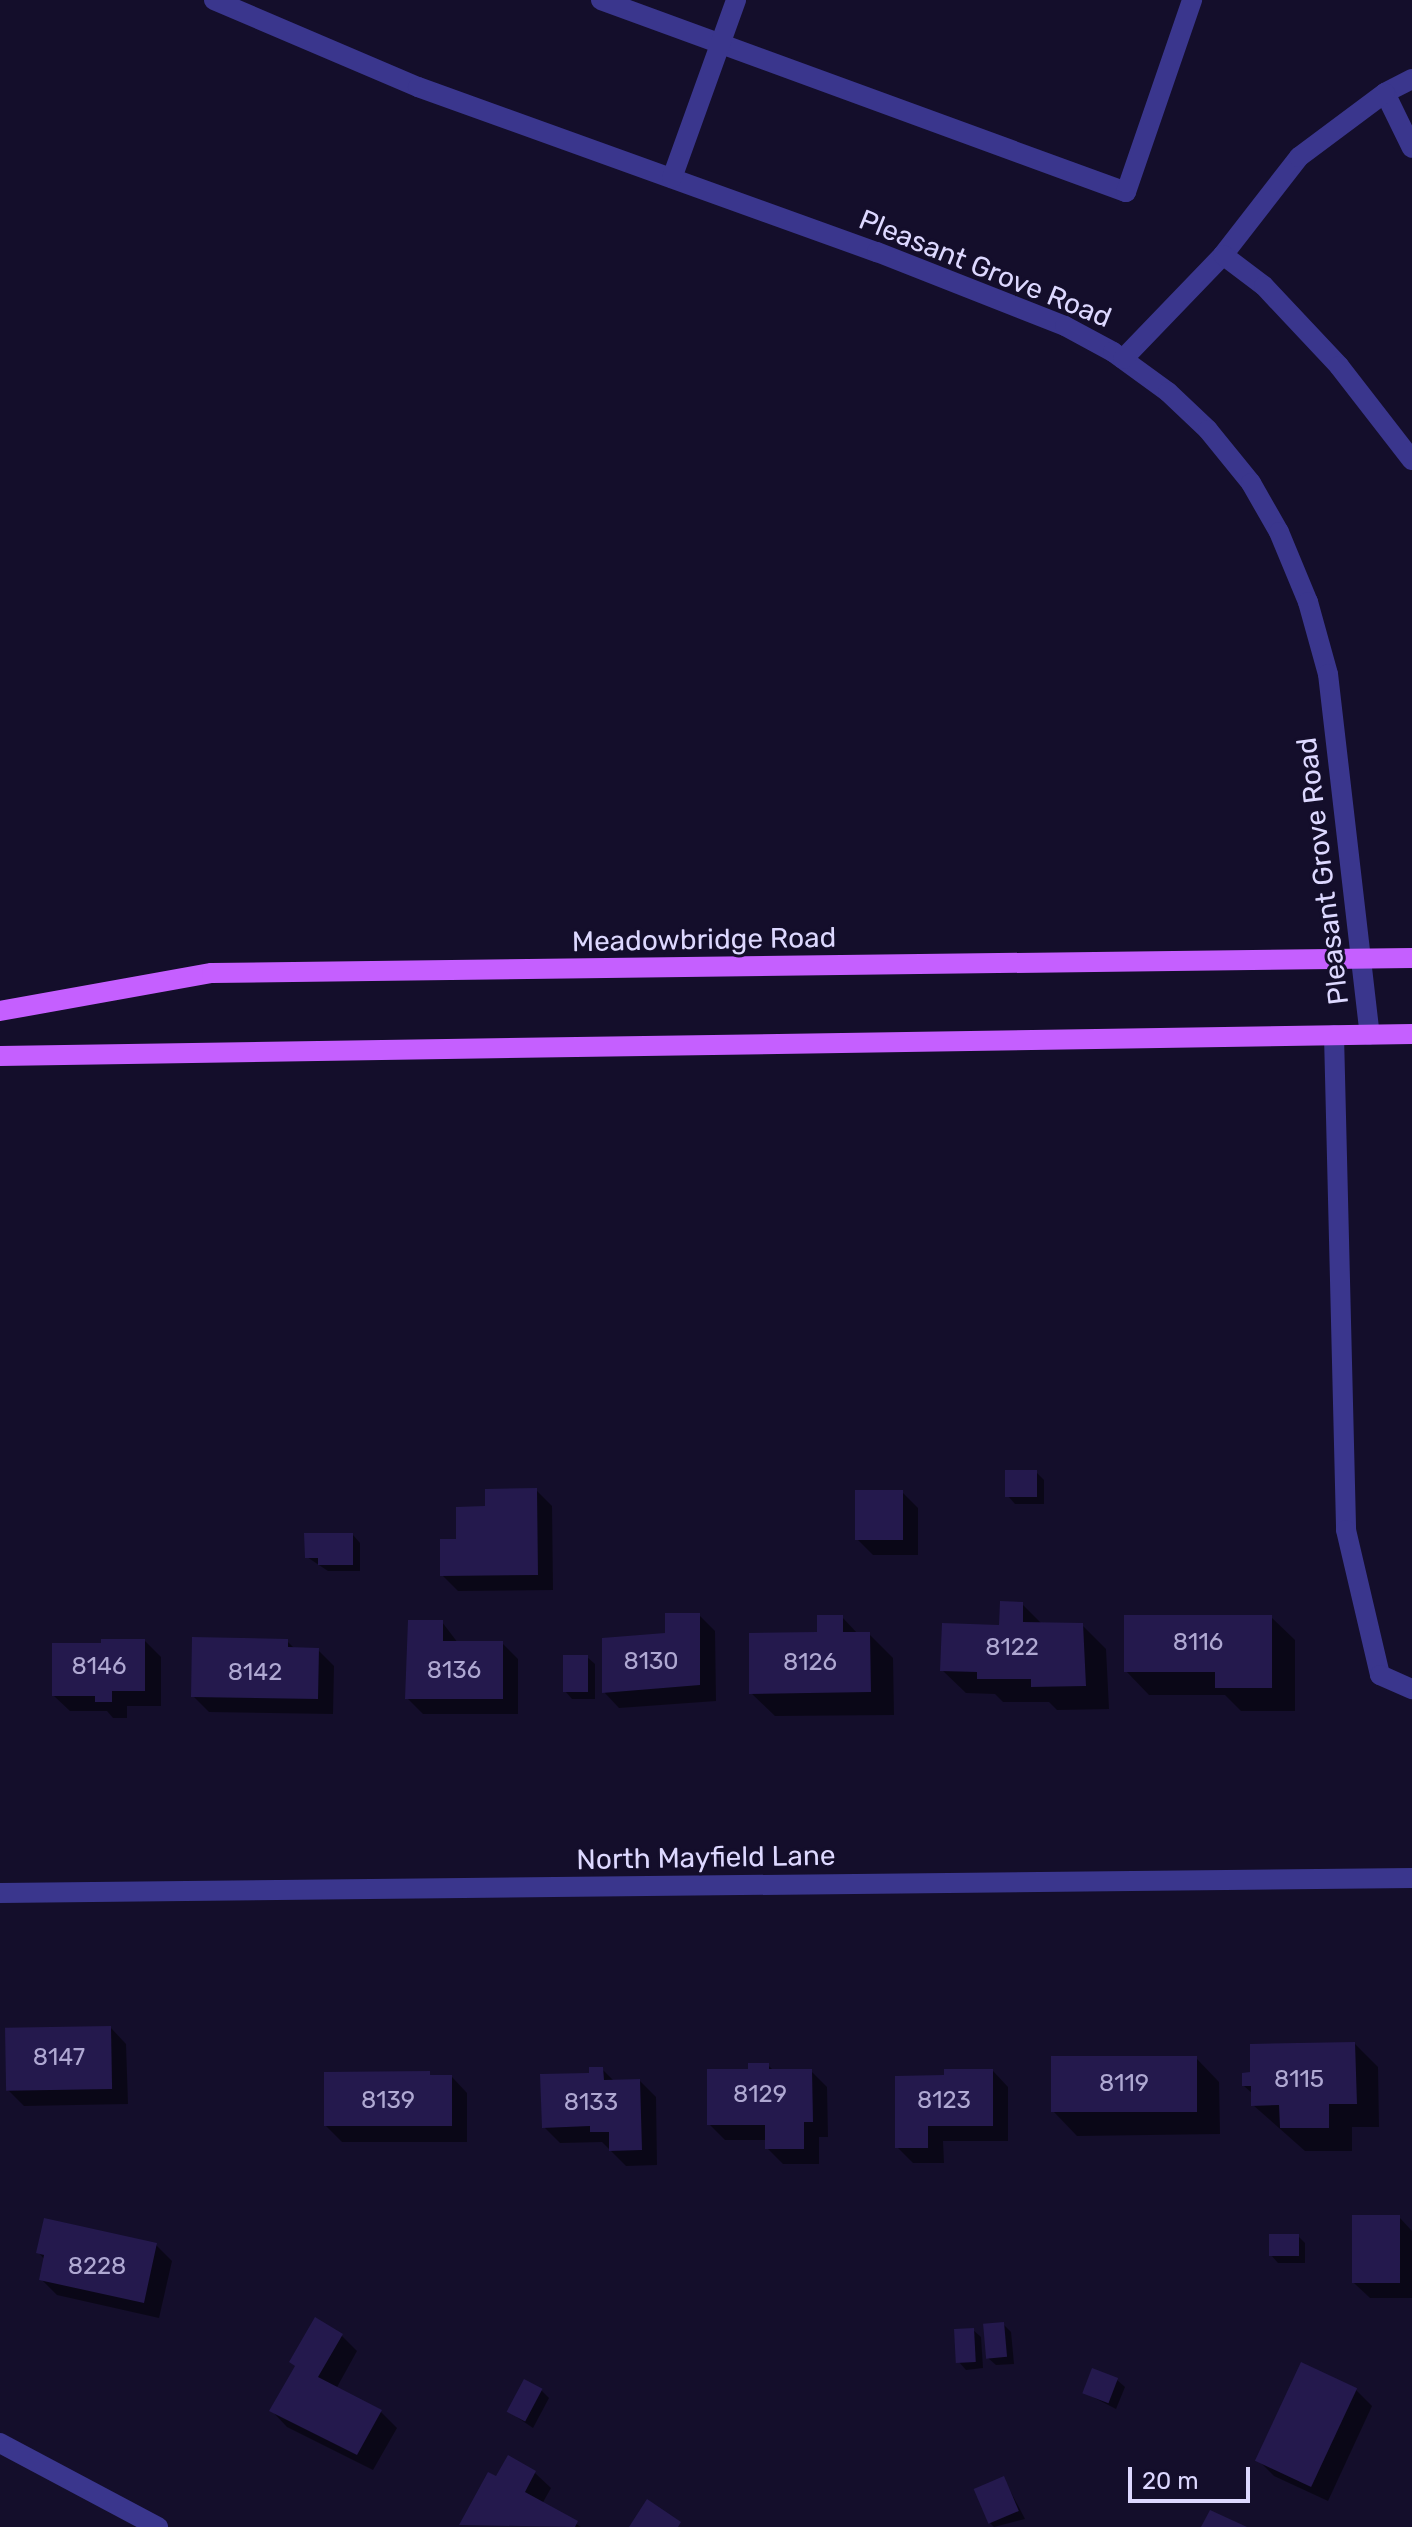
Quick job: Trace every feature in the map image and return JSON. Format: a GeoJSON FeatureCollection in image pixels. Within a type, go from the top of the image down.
{"type":"FeatureCollection","features":[{"type":"Feature","properties":{"kind":"main road","name":"Meadowbridge Road"},"geometry":{"type":"LineString","coordinates":[[0,1011],[212,973],[1412,958]]}},
{"type":"Feature","properties":{"kind":"main road"},"geometry":{"type":"LineString","coordinates":[[0,1056],[1412,1034]]}},
{"type":"Feature","properties":{"kind":"street","name":"Pleasant Grove Road"},"geometry":{"type":"LineString","coordinates":[[214,0],[418,87],[672,178],[1065,326],[1123,359],[1208,430],[1251,483],[1279,532],[1308,602],[1328,674],[1365,960],[1370,1035]]}},
{"type":"Feature","properties":{"kind":"street"},"geometry":{"type":"LineString","coordinates":[[601,0],[721,41],[1126,192],[1192,0]]}},
{"type":"Feature","properties":{"kind":"street"},"geometry":{"type":"LineString","coordinates":[[672,178],[736,0]]}},
{"type":"Feature","properties":{"kind":"street"},"geometry":{"type":"LineString","coordinates":[[1123,359],[1223,255],[1299,157],[1385,93],[1412,79]]}},
{"type":"Feature","properties":{"kind":"street"},"geometry":{"type":"LineString","coordinates":[[1385,93],[1412,148]]}},
{"type":"Feature","properties":{"kind":"street"},"geometry":{"type":"LineString","coordinates":[[1223,255],[1264,286],[1339,366],[1412,460]]}},
{"type":"Feature","properties":{"kind":"street"},"geometry":{"type":"LineString","coordinates":[[1334,1035],[1346,1530],[1380,1675],[1412,1689]]}},
{"type":"Feature","properties":{"kind":"street","name":"North Mayfield Lane"},"geometry":{"type":"LineString","coordinates":[[0,1893],[1412,1878]]}},
{"type":"Feature","properties":{"kind":"street"},"geometry":{"type":"LineString","coordinates":[[0,2443],[158,2527]]}},
{"type":"Feature","properties":{"kind":"building"},"geometry":{"type":"Polygon","coordinates":[[[1005,1470],[1037,1470],[1037,1497],[1005,1497],[1005,1470]]]}},
{"type":"Feature","properties":{"kind":"building"},"geometry":{"type":"Polygon","coordinates":[[[537,1488],[538,1575],[440,1576],[440,1539],[456,1539],[456,1507],[485,1506],[485,1489],[537,1488]]]}},
{"type":"Feature","properties":{"kind":"building"},"geometry":{"type":"Polygon","coordinates":[[[855,1490],[903,1490],[903,1540],[855,1540],[855,1490]]]}},
{"type":"Feature","properties":{"kind":"building"},"geometry":{"type":"Polygon","coordinates":[[[304,1533],[353,1533],[353,1565],[318,1565],[318,1558],[305,1558],[304,1533]]]}},
{"type":"Feature","properties":{"kind":"building"},"geometry":{"type":"Polygon","coordinates":[[[1000,1601],[1023,1602],[1023,1622],[1083,1623],[1086,1686],[1031,1687],[1031,1679],[977,1679],[977,1672],[940,1671],[942,1623],[999,1625],[1000,1601]]]}},
{"type":"Feature","properties":{"kind":"building"},"geometry":{"type":"Polygon","coordinates":[[[665,1613],[700,1613],[700,1685],[602,1693],[602,1638],[665,1633],[665,1613]]]}},
{"type":"Feature","properties":{"kind":"building"},"geometry":{"type":"Polygon","coordinates":[[[817,1615],[843,1615],[843,1632],[870,1632],[871,1692],[749,1694],[749,1633],[817,1632],[817,1615]]]}},
{"type":"Feature","properties":{"kind":"building"},"geometry":{"type":"Polygon","coordinates":[[[1124,1615],[1272,1615],[1272,1688],[1215,1688],[1215,1672],[1124,1672],[1124,1615]]]}},
{"type":"Feature","properties":{"kind":"building"},"geometry":{"type":"Polygon","coordinates":[[[408,1620],[443,1620],[443,1641],[503,1641],[503,1699],[405,1699],[408,1620]]]}},
{"type":"Feature","properties":{"kind":"building"},"geometry":{"type":"Polygon","coordinates":[[[192,1637],[288,1639],[288,1647],[319,1648],[318,1699],[191,1697],[192,1637]]]}},
{"type":"Feature","properties":{"kind":"building"},"geometry":{"type":"Polygon","coordinates":[[[101,1639],[145,1639],[145,1691],[112,1691],[112,1702],[95,1702],[95,1696],[52,1696],[52,1643],[101,1643],[101,1639]]]}},
{"type":"Feature","properties":{"kind":"building"},"geometry":{"type":"Polygon","coordinates":[[[563,1655],[588,1655],[588,1692],[563,1692],[563,1655]]]}},
{"type":"Feature","properties":{"kind":"building"},"geometry":{"type":"Polygon","coordinates":[[[111,2026],[112,2089],[6,2091],[5,2028],[111,2026]]]}},
{"type":"Feature","properties":{"kind":"building"},"geometry":{"type":"Polygon","coordinates":[[[1355,2042],[1357,2104],[1329,2104],[1329,2128],[1280,2128],[1279,2105],[1251,2106],[1251,2086],[1242,2086],[1242,2073],[1250,2072],[1250,2044],[1355,2042]]]}},
{"type":"Feature","properties":{"kind":"building"},"geometry":{"type":"Polygon","coordinates":[[[1051,2056],[1197,2056],[1197,2112],[1051,2112],[1051,2056]]]}},
{"type":"Feature","properties":{"kind":"building"},"geometry":{"type":"Polygon","coordinates":[[[748,2063],[769,2063],[769,2069],[812,2069],[813,2122],[804,2122],[804,2149],[765,2149],[765,2125],[707,2125],[707,2069],[748,2069],[748,2063]]]}},
{"type":"Feature","properties":{"kind":"building"},"geometry":{"type":"Polygon","coordinates":[[[589,2067],[603,2067],[604,2080],[640,2079],[642,2150],[609,2151],[609,2132],[590,2132],[590,2126],[542,2128],[540,2074],[589,2073],[589,2067]]]}},
{"type":"Feature","properties":{"kind":"building"},"geometry":{"type":"Polygon","coordinates":[[[944,2069],[993,2069],[993,2126],[928,2126],[928,2148],[895,2148],[895,2076],[944,2075],[944,2069]]]}},
{"type":"Feature","properties":{"kind":"building"},"geometry":{"type":"Polygon","coordinates":[[[430,2071],[430,2075],[452,2075],[452,2126],[324,2126],[324,2072],[430,2071]]]}},
{"type":"Feature","properties":{"kind":"building"},"geometry":{"type":"Polygon","coordinates":[[[1352,2215],[1400,2215],[1400,2283],[1352,2283],[1352,2215]]]}},
{"type":"Feature","properties":{"kind":"building"},"geometry":{"type":"Polygon","coordinates":[[[44,2218],[157,2243],[144,2303],[39,2280],[44,2255],[36,2253],[44,2218]]]}},
{"type":"Feature","properties":{"kind":"building"},"geometry":{"type":"Polygon","coordinates":[[[1269,2234],[1299,2234],[1299,2256],[1269,2256],[1269,2234]]]}},
{"type":"Feature","properties":{"kind":"building"},"geometry":{"type":"Polygon","coordinates":[[[315,2317],[343,2334],[318,2377],[382,2410],[357,2455],[269,2411],[295,2366],[289,2362],[315,2317]]]}},
{"type":"Feature","properties":{"kind":"building"},"geometry":{"type":"Polygon","coordinates":[[[1004,2322],[1007,2357],[986,2359],[983,2324],[1004,2322]]]}},
{"type":"Feature","properties":{"kind":"building"},"geometry":{"type":"Polygon","coordinates":[[[974,2328],[976,2362],[956,2363],[954,2329],[974,2328]]]}},
{"type":"Feature","properties":{"kind":"building"},"geometry":{"type":"Polygon","coordinates":[[[1301,2362],[1357,2388],[1311,2487],[1255,2461],[1301,2362]]]}},
{"type":"Feature","properties":{"kind":"building"},"geometry":{"type":"Polygon","coordinates":[[[1092,2368],[1118,2378],[1108,2403],[1082,2393],[1092,2368]]]}},
{"type":"Feature","properties":{"kind":"building"},"geometry":{"type":"Polygon","coordinates":[[[524,2379],[543,2389],[525,2422],[507,2412],[524,2379]]]}},
{"type":"Feature","properties":{"kind":"building"},"geometry":{"type":"Polygon","coordinates":[[[508,2455],[536,2471],[525,2492],[578,2521],[575,2527],[459,2525],[488,2472],[496,2476],[508,2455]]]}},
{"type":"Feature","properties":{"kind":"building"},"geometry":{"type":"Polygon","coordinates":[[[1004,2476],[1019,2511],[988,2524],[974,2489],[1004,2476]]]}},
{"type":"Feature","properties":{"kind":"building"},"geometry":{"type":"Polygon","coordinates":[[[647,2499],[681,2522],[678,2527],[629,2527],[647,2499]]]}},
{"type":"Feature","properties":{"kind":"building"},"geometry":{"type":"Polygon","coordinates":[[[1210,2510],[1247,2527],[1201,2527],[1210,2510]]]}}]}
